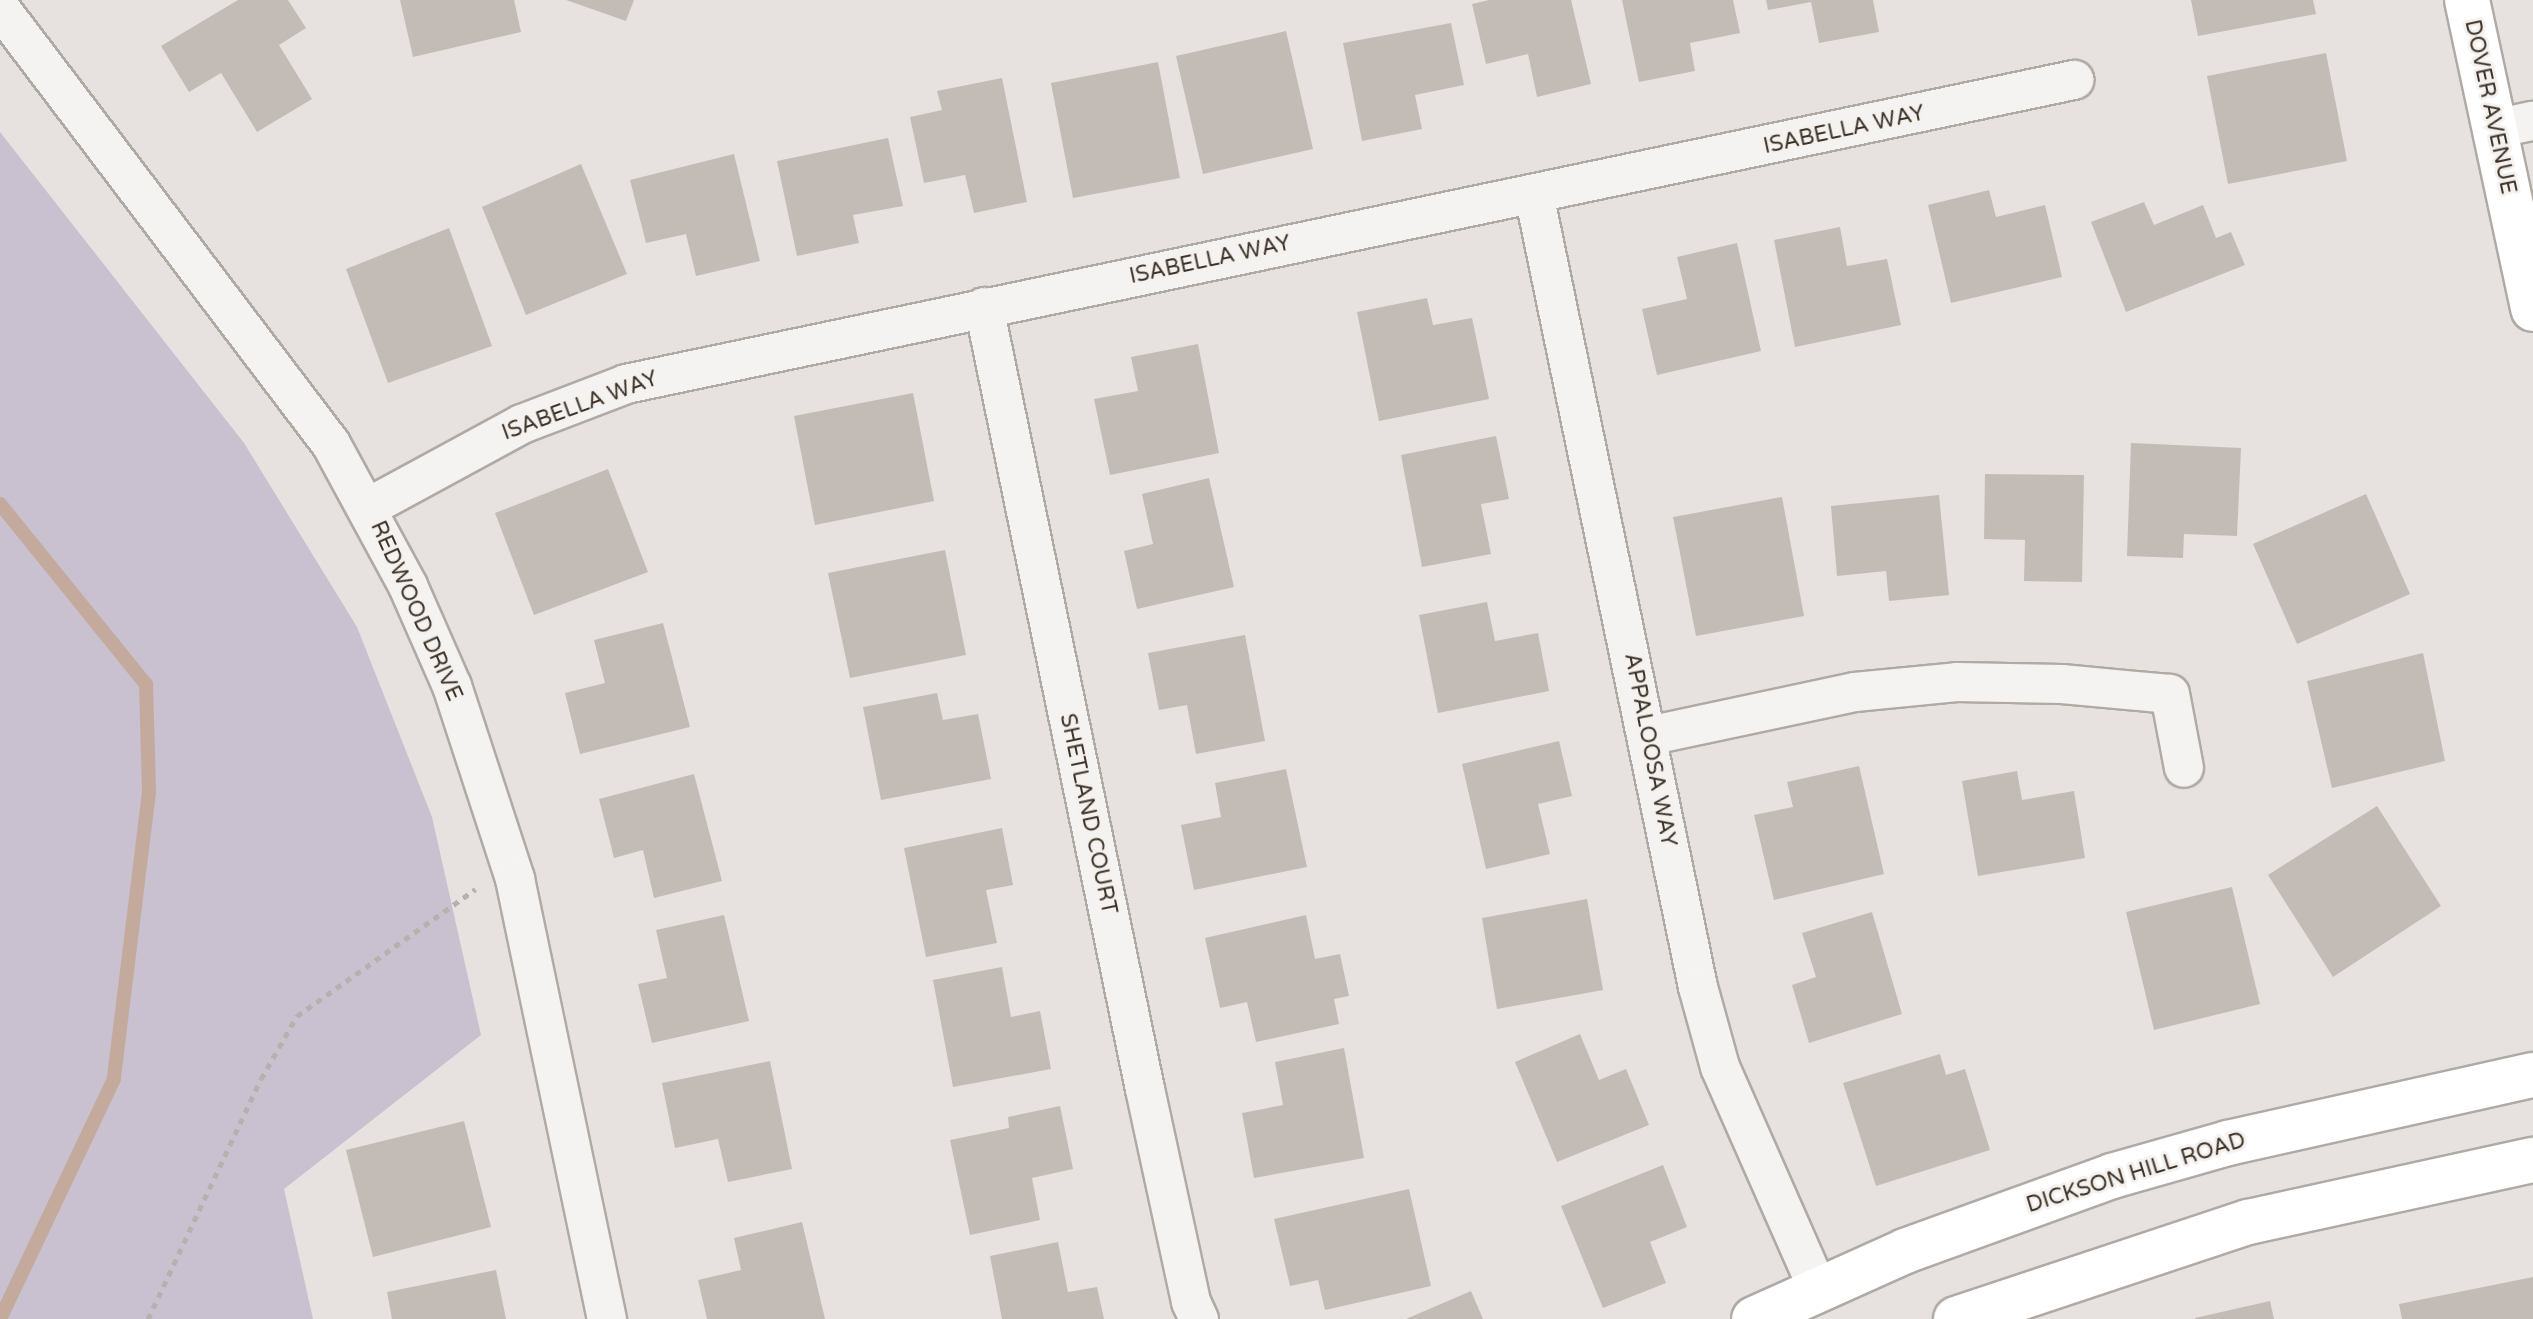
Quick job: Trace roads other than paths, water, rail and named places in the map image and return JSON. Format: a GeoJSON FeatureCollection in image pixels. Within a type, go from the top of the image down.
{"type":"FeatureCollection","features":[{"type":"Feature","properties":{"kind":"street","name":"DOVER AVENUE"},"geometry":{"type":"LineString","coordinates":[[2467,0],[2514,125],[2533,309]]}},
{"type":"Feature","properties":{"kind":"street","name":"REDWOOD DRIVE"},"geometry":{"type":"LineString","coordinates":[[0,8],[256,339],[331,444],[369,507],[452,686],[515,879],[607,1319]]}},
{"type":"Feature","properties":{"kind":"street","name":"ISABELLA WAY"},"geometry":{"type":"LineString","coordinates":[[369,507],[522,424],[626,384],[2074,80]]}},
{"type":"Feature","properties":{"kind":"street","name":"APPALOOSA WAY"},"geometry":{"type":"LineString","coordinates":[[1534,194],[1698,987],[1720,1067],[1818,1289]]}},
{"type":"Feature","properties":{"kind":"street","name":"SHETLAND COURT"},"geometry":{"type":"LineString","coordinates":[[984,307],[1151,1120],[1191,1302],[1199,1319]]}},
{"type":"Feature","properties":{"kind":"street"},"geometry":{"type":"LineString","coordinates":[[1648,736],[1855,692],[1957,682],[2062,684],[2170,694],[2184,768]]}},
{"type":"Feature","properties":{"kind":"street","name":"DICKSON HILL ROAD"},"geometry":{"type":"LineString","coordinates":[[1754,1319],[1905,1251],[2112,1176],[2228,1143],[2533,1075]]}},
{"type":"Feature","properties":{"kind":"street"},"geometry":{"type":"LineString","coordinates":[[1956,1319],[2023,1307],[2248,1222],[2533,1160]]}},
{"type":"Feature","properties":{"kind":"waterway"},"geometry":{"type":"LineString","coordinates":[[0,504],[146,684],[149,792],[114,1079],[0,1319]]}}]}
